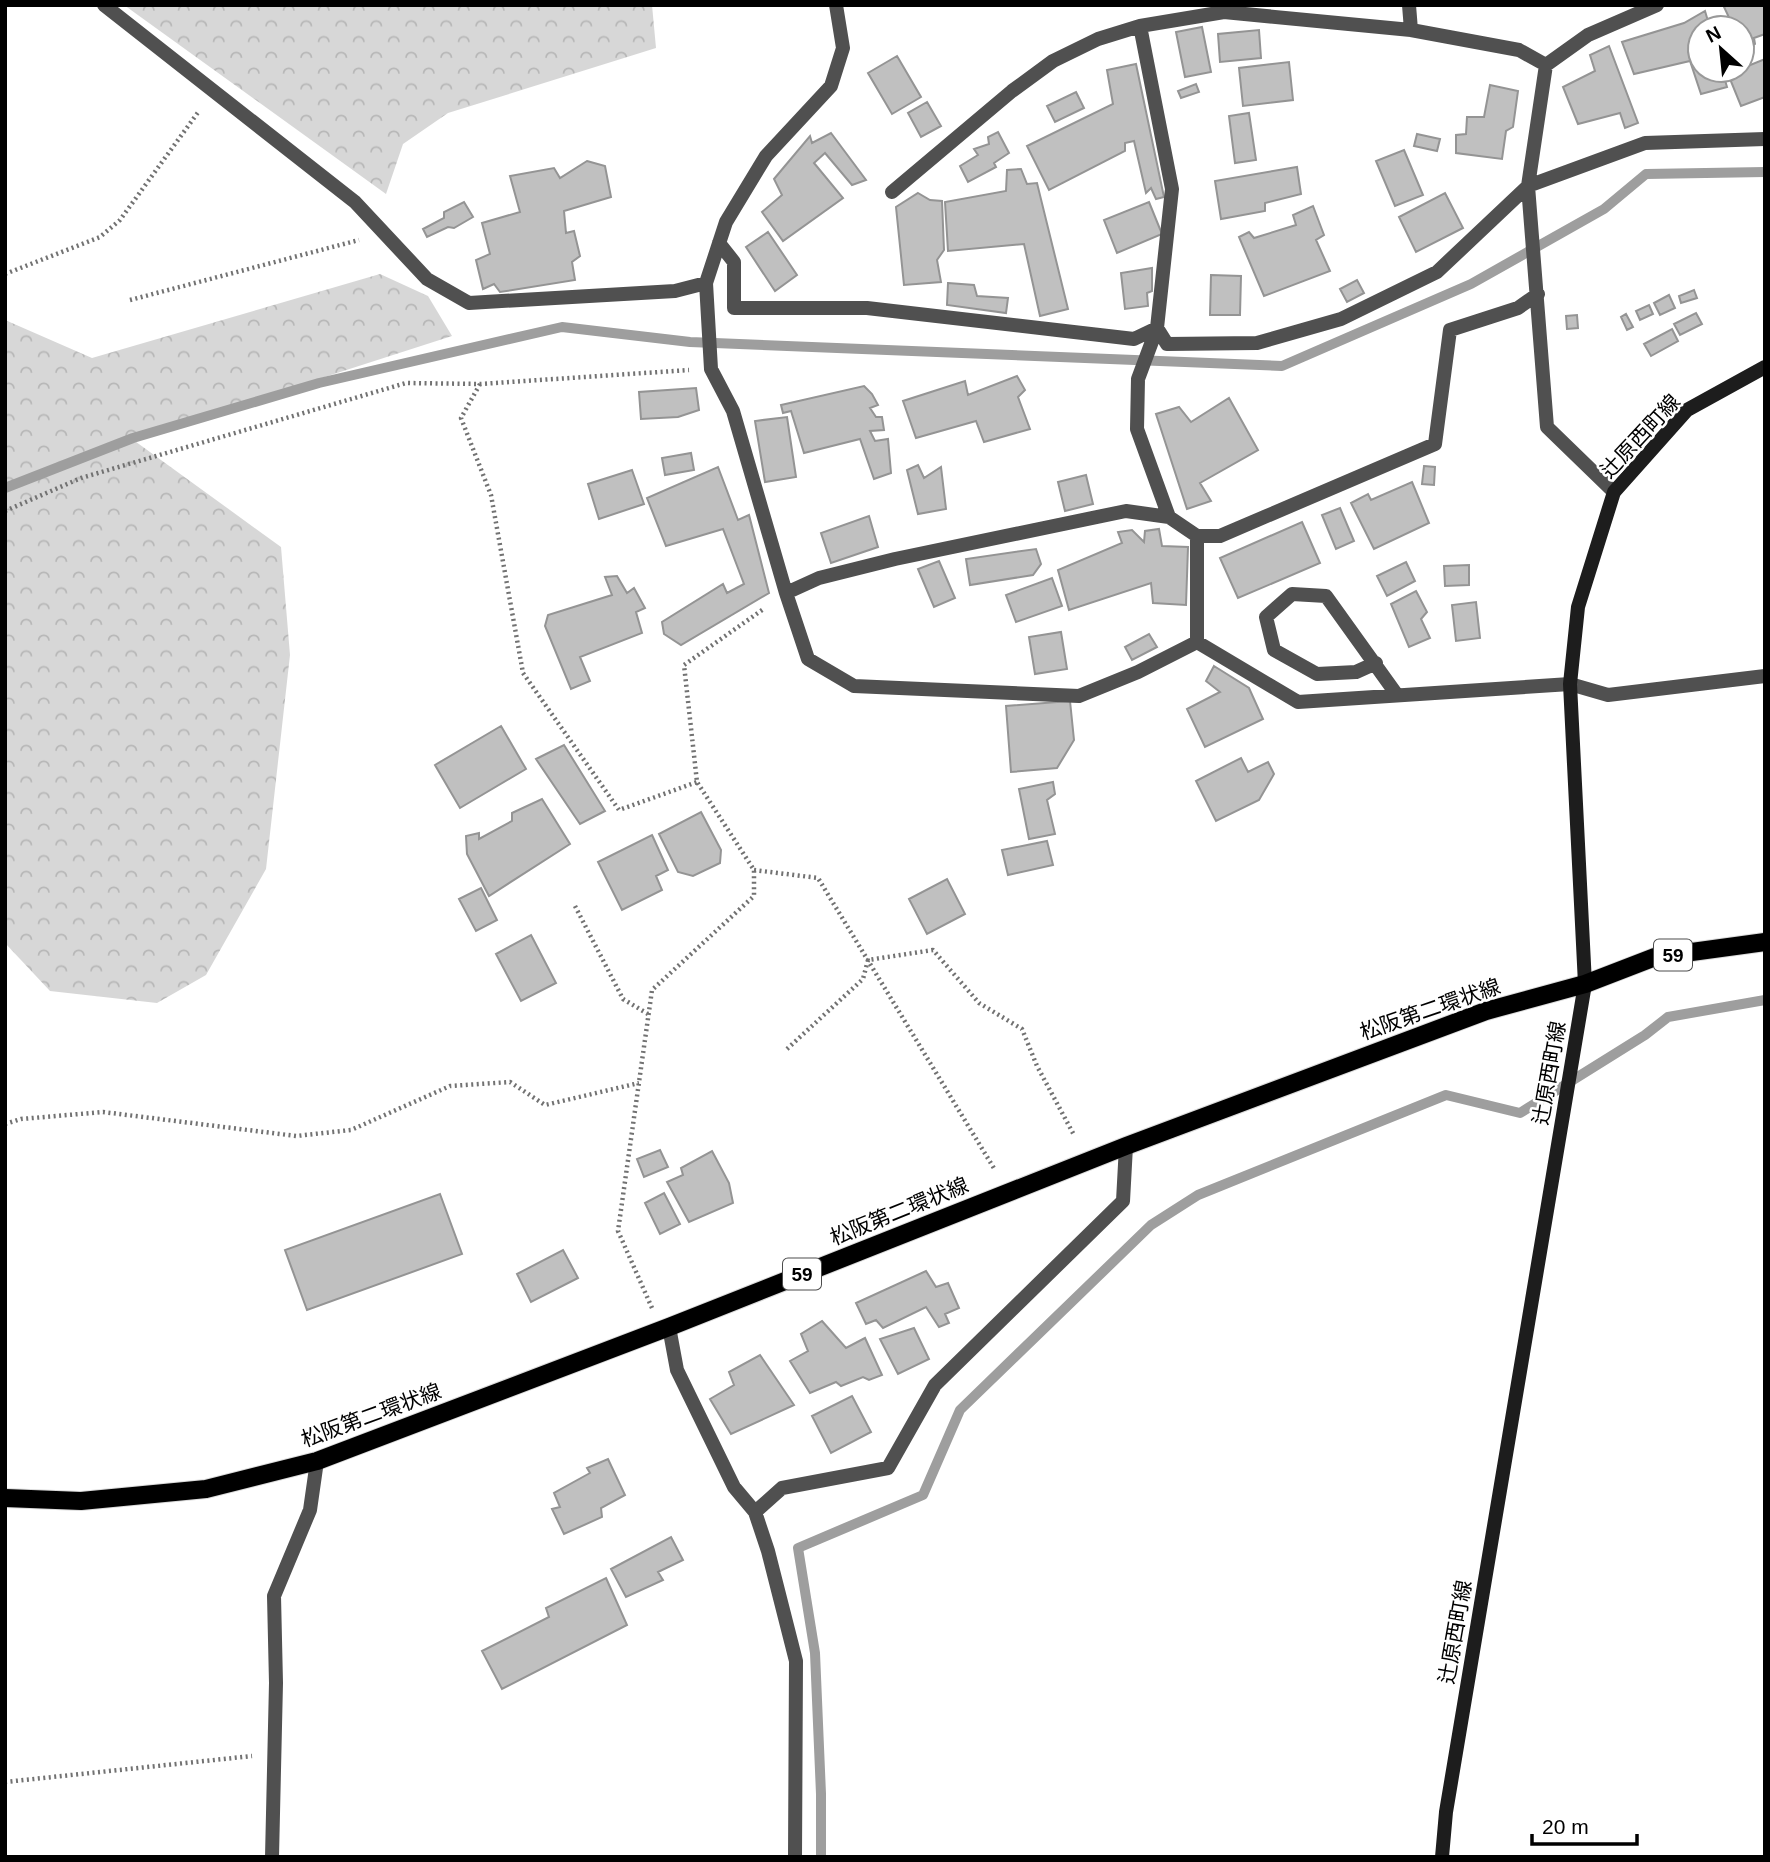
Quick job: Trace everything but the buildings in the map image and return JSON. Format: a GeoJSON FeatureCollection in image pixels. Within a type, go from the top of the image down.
{"type":"FeatureCollection","features":[{"type":"Feature","properties":{"kind":"main road","name":"辻原西町線"},"geometry":{"type":"LineString","coordinates":[[1442,1857],[1446,1812],[1585,984],[1570,684],[1578,607],[1614,492],[1687,410],[1765,367]]}},
{"type":"Feature","properties":{"kind":"main road","name":"松阪第二環状線"},"geometry":{"type":"LineString","coordinates":[[5,1498],[81,1501],[206,1489],[317,1461],[669,1327],[1126,1146],[1486,1011],[1585,984],[1655,957],[1765,942]]}},
{"type":"Feature","properties":{"kind":"street"},"geometry":{"type":"LineString","coordinates":[[104,5],[355,201],[427,279],[469,303],[675,291],[706,283]]}},
{"type":"Feature","properties":{"kind":"street"},"geometry":{"type":"LineString","coordinates":[[836,5],[843,48],[831,86],[766,156],[726,222],[706,283],[711,369],[733,411],[808,659],[854,686],[1079,696],[1138,672],[1197,642]]}},
{"type":"Feature","properties":{"kind":"street"},"geometry":{"type":"LineString","coordinates":[[1409,5],[1411,30]]}},
{"type":"Feature","properties":{"kind":"street"},"geometry":{"type":"LineString","coordinates":[[1614,492],[1547,427],[1528,186],[1546,65],[1588,35],[1657,5]]}},
{"type":"Feature","properties":{"kind":"street"},"geometry":{"type":"LineString","coordinates":[[892,192],[1012,91],[1053,61],[1098,39],[1140,26],[1224,12],[1411,30],[1519,50],[1546,65]]}},
{"type":"Feature","properties":{"kind":"street"},"geometry":{"type":"LineString","coordinates":[[1140,26],[1172,189],[1157,328],[1138,379],[1137,429],[1169,517]]}},
{"type":"Feature","properties":{"kind":"street"},"geometry":{"type":"LineString","coordinates":[[1157,328],[1167,344],[1257,343],[1341,319],[1437,272],[1528,186],[1646,143],[1765,139]]}},
{"type":"Feature","properties":{"kind":"street"},"geometry":{"type":"LineString","coordinates":[[719,243],[734,262],[734,308],[867,308],[1134,339],[1157,328]]}},
{"type":"Feature","properties":{"kind":"street"},"geometry":{"type":"LineString","coordinates":[[786,593],[819,578],[895,559],[1126,511],[1169,517],[1197,536],[1220,536],[1435,444],[1450,330],[1518,308],[1538,294]]}},
{"type":"Feature","properties":{"kind":"street"},"geometry":{"type":"LineString","coordinates":[[1197,536],[1197,642]]}},
{"type":"Feature","properties":{"kind":"street"},"geometry":{"type":"LineString","coordinates":[[1376,663],[1356,671],[1317,674],[1274,650],[1266,617],[1292,594],[1326,596],[1376,663],[1397,695]]}},
{"type":"Feature","properties":{"kind":"street"},"geometry":{"type":"LineString","coordinates":[[1197,642],[1298,702],[1570,684],[1608,695],[1765,676]]}},
{"type":"Feature","properties":{"kind":"street"},"geometry":{"type":"LineString","coordinates":[[755,1512],[782,1488],[888,1468],[935,1385],[1123,1201],[1126,1146]]}},
{"type":"Feature","properties":{"kind":"street"},"geometry":{"type":"LineString","coordinates":[[669,1327],[677,1370],[734,1487],[755,1512],[768,1551],[796,1661],[795,1857]]}},
{"type":"Feature","properties":{"kind":"street"},"geometry":{"type":"LineString","coordinates":[[272,1857],[276,1683],[274,1595],[310,1510],[317,1461]]}},
{"type":"Feature","properties":{"kind":"path"},"geometry":{"type":"LineString","coordinates":[[5,274],[100,237],[120,220],[214,91]]}},
{"type":"Feature","properties":{"kind":"path"},"geometry":{"type":"LineString","coordinates":[[131,300],[349,242],[388,237]]}},
{"type":"Feature","properties":{"kind":"path"},"geometry":{"type":"LineString","coordinates":[[5,511],[81,478],[406,383],[480,384],[711,369]]}},
{"type":"Feature","properties":{"kind":"path"},"geometry":{"type":"LineString","coordinates":[[480,384],[461,418],[491,495],[523,673],[619,810],[698,782]]}},
{"type":"Feature","properties":{"kind":"path"},"geometry":{"type":"LineString","coordinates":[[669,1327],[653,1308],[618,1231],[652,990],[754,896],[754,870],[698,782],[684,665],[786,593]]}},
{"type":"Feature","properties":{"kind":"path"},"geometry":{"type":"LineString","coordinates":[[754,870],[818,878],[1008,1192]]}},
{"type":"Feature","properties":{"kind":"path"},"geometry":{"type":"LineString","coordinates":[[575,906],[623,999],[648,1014]]}},
{"type":"Feature","properties":{"kind":"path"},"geometry":{"type":"LineString","coordinates":[[868,960],[933,950],[979,1003],[1022,1029],[1037,1066],[1074,1135]]}},
{"type":"Feature","properties":{"kind":"path"},"geometry":{"type":"LineString","coordinates":[[788,1049],[863,979],[868,960]]}},
{"type":"Feature","properties":{"kind":"path"},"geometry":{"type":"LineString","coordinates":[[5,1124],[21,1119],[103,1112],[296,1136],[351,1130],[450,1086],[510,1082],[545,1105],[639,1083]]}},
{"type":"Feature","properties":{"kind":"path"},"geometry":{"type":"LineString","coordinates":[[5,1782],[274,1754]]}},
{"type":"Feature","properties":{"kind":"green space"},"geometry":{"type":"Polygon","coordinates":[[[124,5],[652,5],[656,48],[448,113],[403,144],[386,194],[124,5]]]}},
{"type":"Feature","properties":{"kind":"green space"},"geometry":{"type":"Polygon","coordinates":[[[380,274],[428,296],[452,336],[132,439],[281,547],[290,655],[266,869],[206,975],[157,1003],[50,991],[5,943],[5,320],[92,358],[380,274]]]}},
{"type":"Feature","properties":{"kind":"waterway"},"geometry":{"type":"LineString","coordinates":[[5,488],[133,438],[319,383],[562,327],[690,342],[1282,366],[1471,284],[1604,209],[1646,174],[1765,172]]}},
{"type":"Feature","properties":{"kind":"waterway"},"geometry":{"type":"LineString","coordinates":[[821,1857],[815,1653],[798,1548],[923,1495],[960,1410],[1151,1225],[1198,1195],[1446,1095],[1520,1113],[1645,1035],[1668,1017],[1765,1000]]}}]}
